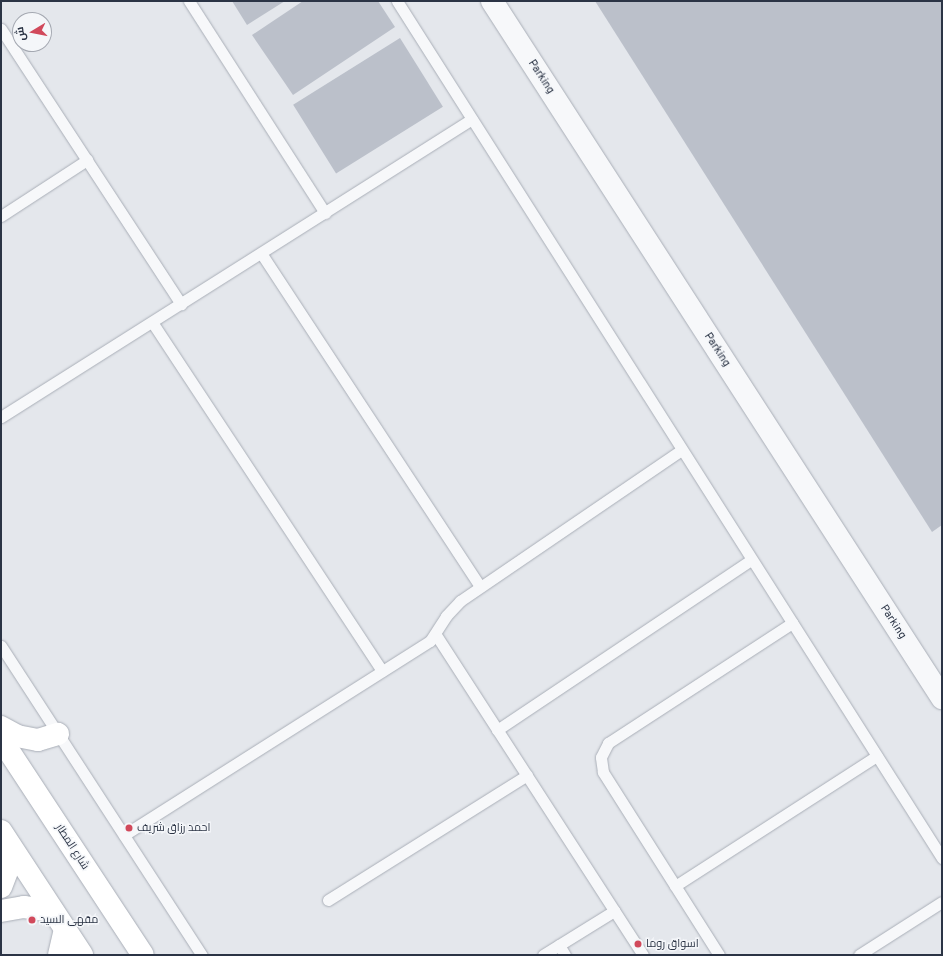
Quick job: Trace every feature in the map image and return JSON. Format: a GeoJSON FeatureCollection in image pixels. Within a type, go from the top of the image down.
{"type":"FeatureCollection","features":[{"type":"Feature","properties":{"kind":"main road"},"geometry":{"type":"LineString","coordinates":[[1,728],[17,736],[38,740],[58,734]]}},
{"type":"Feature","properties":{"kind":"main road","name":"شارع المطار"},"geometry":{"type":"LineString","coordinates":[[1,739],[143,955]]}},
{"type":"Feature","properties":{"kind":"main road"},"geometry":{"type":"LineString","coordinates":[[1,887],[10,863],[4,836]]}},
{"type":"Feature","properties":{"kind":"main road"},"geometry":{"type":"LineString","coordinates":[[4,836],[82,955]]}},
{"type":"Feature","properties":{"kind":"main road"},"geometry":{"type":"LineString","coordinates":[[1,911],[24,907],[53,912]]}},
{"type":"Feature","properties":{"kind":"main road"},"geometry":{"type":"LineString","coordinates":[[59,955],[65,930]]}},
{"type":"Feature","properties":{"kind":"street","name":"Parking"},"geometry":{"type":"LineString","coordinates":[[492,1],[942,698]]}},
{"type":"Feature","properties":{"kind":"lane"},"geometry":{"type":"LineString","coordinates":[[189,1],[325,213]]}},
{"type":"Feature","properties":{"kind":"lane"},"geometry":{"type":"LineString","coordinates":[[397,1],[681,450],[942,858]]}},
{"type":"Feature","properties":{"kind":"lane"},"geometry":{"type":"LineString","coordinates":[[1,29],[180,304]]}},
{"type":"Feature","properties":{"kind":"lane"},"geometry":{"type":"LineString","coordinates":[[1,417],[472,119]]}},
{"type":"Feature","properties":{"kind":"lane"},"geometry":{"type":"LineString","coordinates":[[1,216],[87,160]]}},
{"type":"Feature","properties":{"kind":"lane"},"geometry":{"type":"LineString","coordinates":[[261,253],[480,587]]}},
{"type":"Feature","properties":{"kind":"lane"},"geometry":{"type":"LineString","coordinates":[[152,322],[382,671]]}},
{"type":"Feature","properties":{"kind":"lane"},"geometry":{"type":"LineString","coordinates":[[124,835],[436,635],[453,608],[480,587],[681,450]]}},
{"type":"Feature","properties":{"kind":"lane"},"geometry":{"type":"LineString","coordinates":[[497,730],[751,560]]}},
{"type":"Feature","properties":{"kind":"lane"},"geometry":{"type":"LineString","coordinates":[[720,955],[603,772],[601,757],[608,743],[792,623]]}},
{"type":"Feature","properties":{"kind":"lane"},"geometry":{"type":"LineString","coordinates":[[436,635],[643,955]]}},
{"type":"Feature","properties":{"kind":"lane"},"geometry":{"type":"LineString","coordinates":[[1,646],[202,955]]}},
{"type":"Feature","properties":{"kind":"lane"},"geometry":{"type":"LineString","coordinates":[[675,886],[877,756]]}},
{"type":"Feature","properties":{"kind":"lane"},"geometry":{"type":"LineString","coordinates":[[328,900],[527,775]]}},
{"type":"Feature","properties":{"kind":"lane"},"geometry":{"type":"LineString","coordinates":[[859,955],[942,902]]}},
{"type":"Feature","properties":{"kind":"lane"},"geometry":{"type":"LineString","coordinates":[[543,955],[614,911]]}},
{"type":"Feature","properties":{"kind":"lane"},"geometry":{"type":"LineString","coordinates":[[559,945],[565,955]]}},
{"type":"Feature","properties":{"kind":"building"},"geometry":{"type":"Polygon","coordinates":[[[232,1],[285,1],[247,25],[232,1]]]}},
{"type":"Feature","properties":{"kind":"building"},"geometry":{"type":"Polygon","coordinates":[[[303,1],[378,1],[395,27],[293,95],[252,35],[303,1]]]}},
{"type":"Feature","properties":{"kind":"building"},"geometry":{"type":"Polygon","coordinates":[[[595,1],[942,1],[942,525],[932,532],[595,1]]]}},
{"type":"Feature","properties":{"kind":"building"},"geometry":{"type":"Polygon","coordinates":[[[400,38],[443,107],[336,173],[293,105],[400,38]]]}},
{"type":"Feature","properties":{"kind":"place","name":"احمد رزاق شريف"},"geometry":{"type":"Point","coordinates":[129,828]}},
{"type":"Feature","properties":{"kind":"place","name":"مقهى السيد"},"geometry":{"type":"Point","coordinates":[32,920]}},
{"type":"Feature","properties":{"kind":"place","name":"اسواق روما"},"geometry":{"type":"Point","coordinates":[638,944]}}]}
